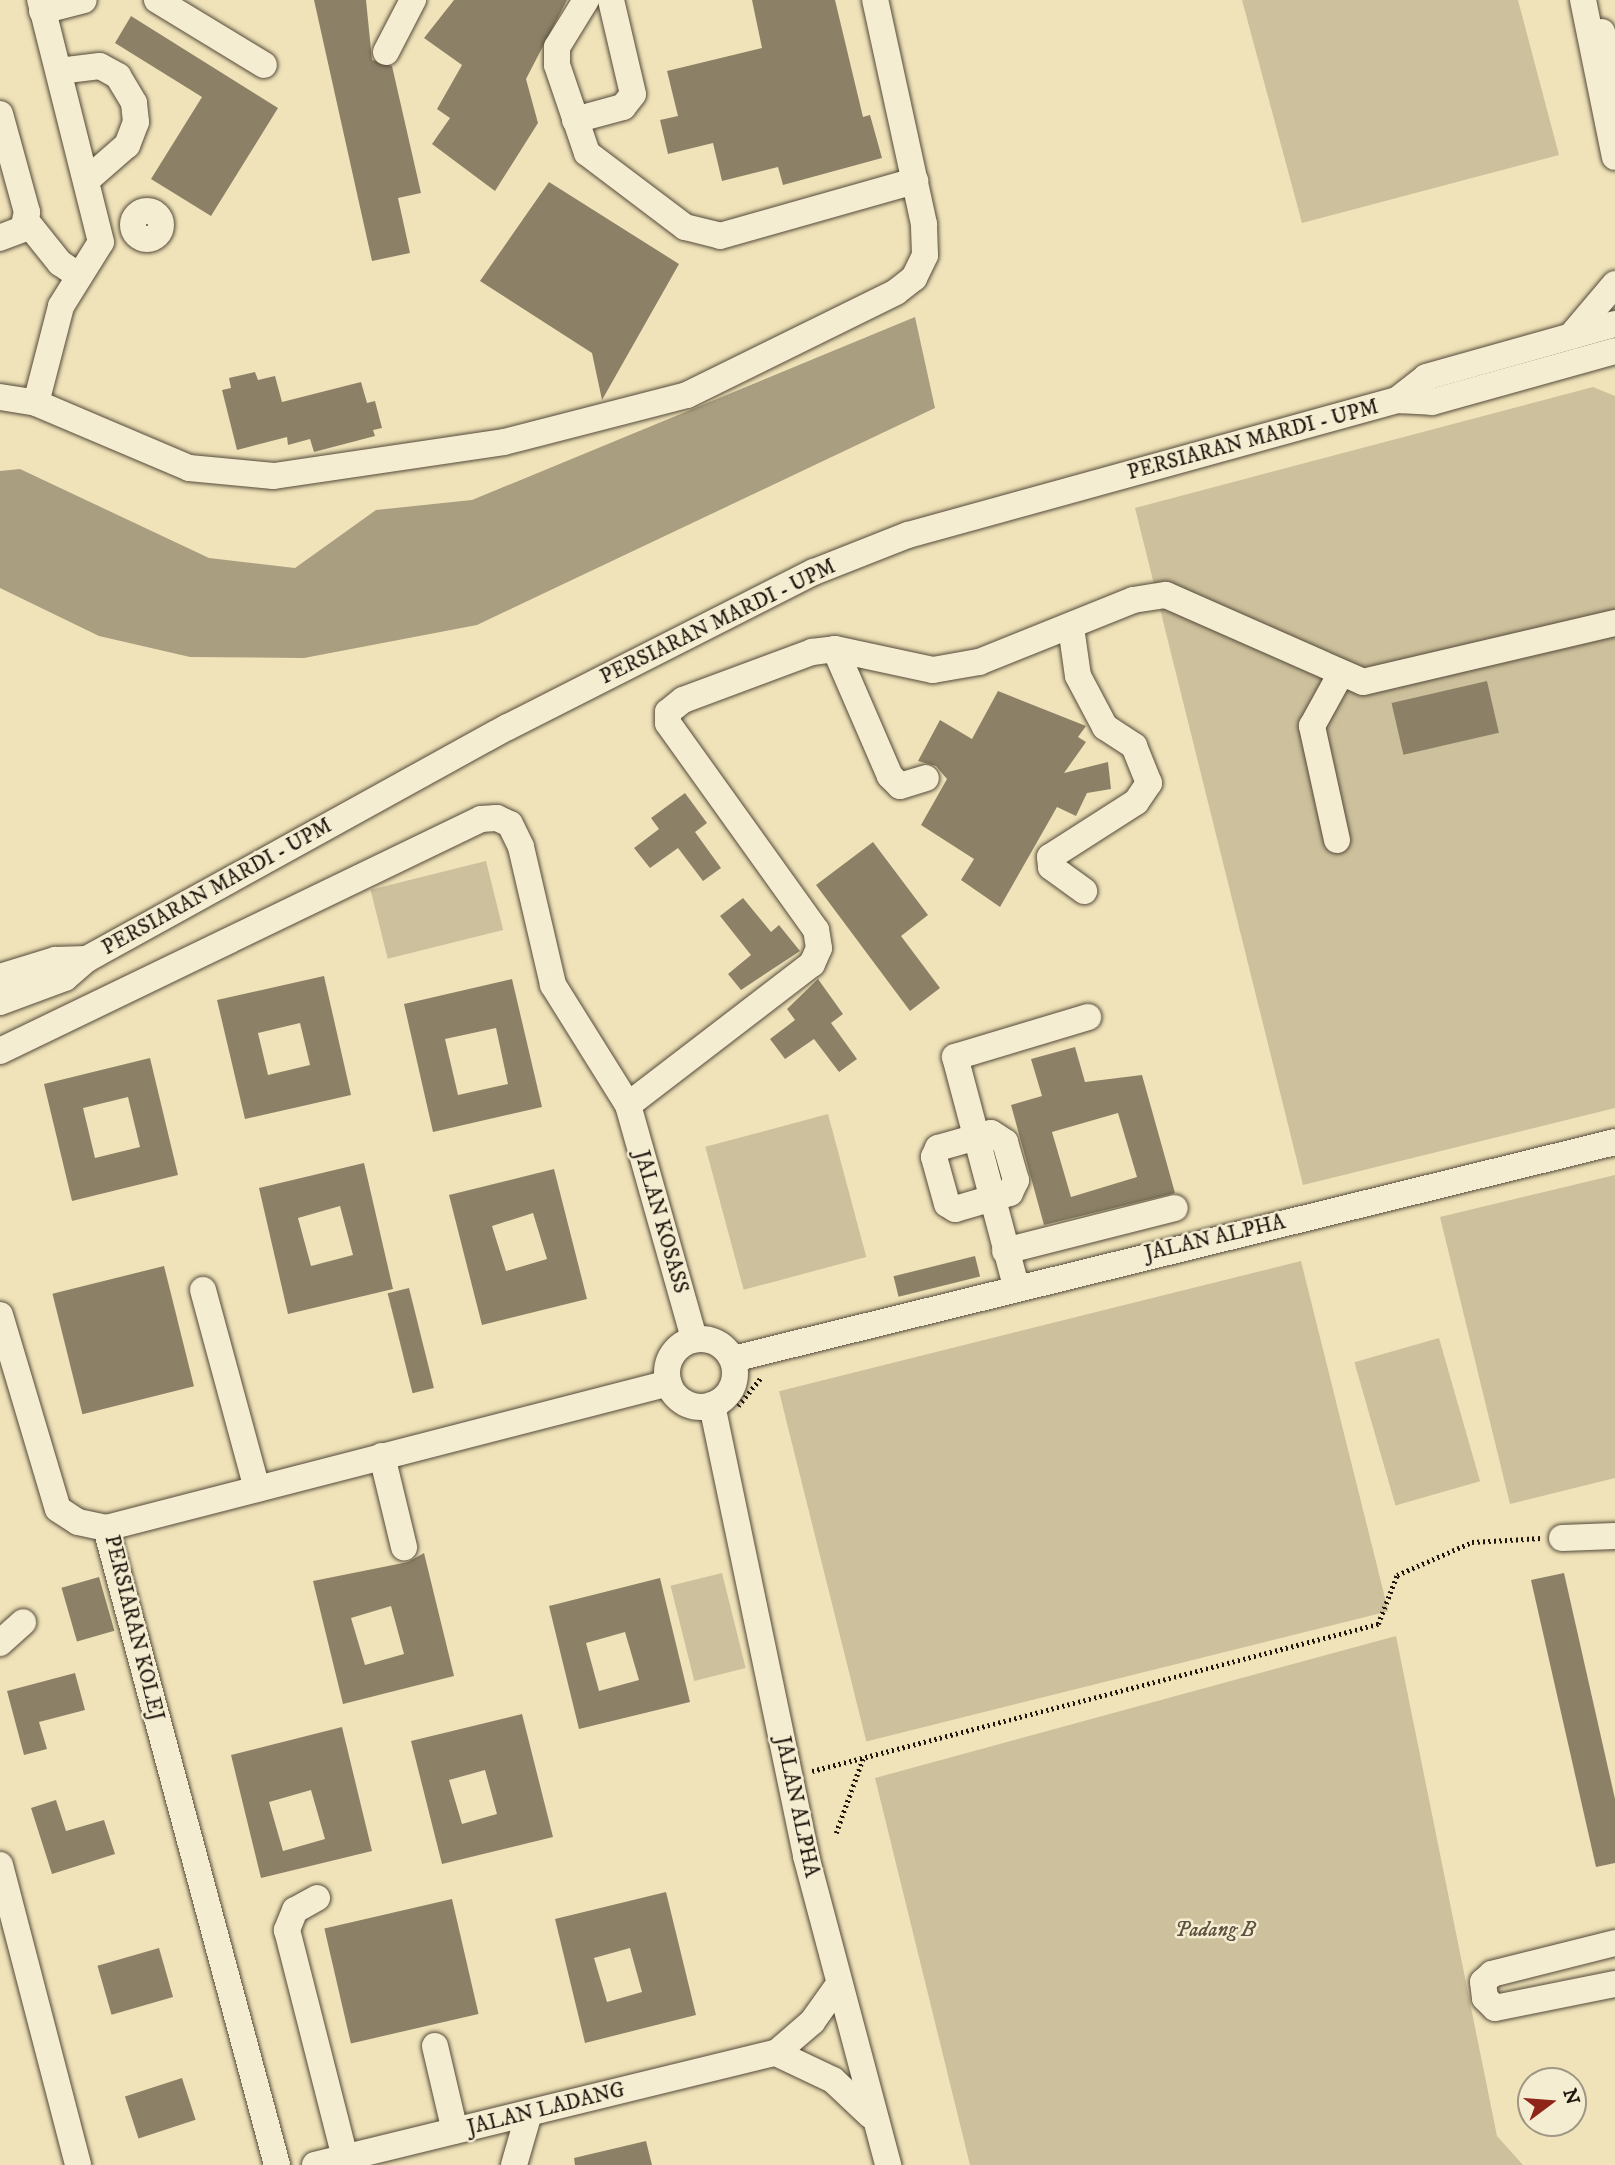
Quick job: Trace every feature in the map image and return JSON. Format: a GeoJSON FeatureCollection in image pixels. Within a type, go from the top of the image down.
{"type":"FeatureCollection","features":[{"type":"Feature","properties":{"kind":"street"},"geometry":{"type":"LineString","coordinates":[[84,0],[41,5],[88,179],[101,242]]}},
{"type":"Feature","properties":{"kind":"street"},"geometry":{"type":"LineString","coordinates":[[157,0],[264,65]]}},
{"type":"Feature","properties":{"kind":"street"},"geometry":{"type":"LineString","coordinates":[[386,52],[413,0]]}},
{"type":"Feature","properties":{"kind":"street"},"geometry":{"type":"LineString","coordinates":[[586,0],[557,47],[575,120],[587,153],[605,171],[704,235],[720,236],[915,181]]}},
{"type":"Feature","properties":{"kind":"street"},"geometry":{"type":"LineString","coordinates":[[575,120],[623,107],[633,94],[611,0]]}},
{"type":"Feature","properties":{"kind":"street"},"geometry":{"type":"LineString","coordinates":[[0,397],[36,403],[189,468],[232,476],[387,461],[597,421],[687,396],[897,292],[914,278],[925,255],[915,181],[874,0]]}},
{"type":"Feature","properties":{"kind":"street"},"geometry":{"type":"LineString","coordinates":[[1583,0],[1615,157]]}},
{"type":"Feature","properties":{"kind":"street"},"geometry":{"type":"LineString","coordinates":[[1593,0],[1615,79]]}},
{"type":"Feature","properties":{"kind":"street"},"geometry":{"type":"LineString","coordinates":[[59,71],[100,66],[118,76],[134,103],[136,122],[127,145],[88,179]]}},
{"type":"Feature","properties":{"kind":"street"},"geometry":{"type":"LineString","coordinates":[[0,114],[27,222],[60,263],[79,276]]}},
{"type":"Feature","properties":{"kind":"street"},"geometry":{"type":"LineString","coordinates":[[0,238],[27,222]]}},
{"type":"Feature","properties":{"kind":"street"},"geometry":{"type":"LineString","coordinates":[[36,403],[61,306],[101,242],[133,231]]}},
{"type":"Feature","properties":{"kind":"street"},"geometry":{"type":"LineString","coordinates":[[1573,349],[1615,284]]}},
{"type":"Feature","properties":{"kind":"street"},"geometry":{"type":"LineString","coordinates":[[1573,349],[1615,324]]}},
{"type":"Feature","properties":{"kind":"street"},"geometry":{"type":"LineString","coordinates":[[1573,349],[1615,351]]}},
{"type":"Feature","properties":{"kind":"street"},"geometry":{"type":"LineString","coordinates":[[1573,349],[1615,371]]}},
{"type":"Feature","properties":{"kind":"street","name":"PERSIARAN MARDI - UPM"},"geometry":{"type":"LineString","coordinates":[[0,1002],[65,978],[87,959],[508,727],[814,572],[908,535],[1397,400],[1432,402],[1573,349]]}},
{"type":"Feature","properties":{"kind":"street"},"geometry":{"type":"LineString","coordinates":[[628,1105],[812,964],[819,948],[816,930],[668,723],[668,712],[709,690],[835,649],[933,670],[979,662],[1133,600],[1166,595],[1340,675],[1384,680],[1615,623]]}},
{"type":"Feature","properties":{"kind":"street"},"geometry":{"type":"LineString","coordinates":[[1071,627],[1078,676],[1105,727],[1134,746],[1149,783],[1136,802],[1050,857],[1051,867],[1084,891]]}},
{"type":"Feature","properties":{"kind":"street"},"geometry":{"type":"LineString","coordinates":[[835,649],[890,776],[900,786],[926,778]]}},
{"type":"Feature","properties":{"kind":"street"},"geometry":{"type":"LineString","coordinates":[[1337,840],[1311,726],[1340,675]]}},
{"type":"Feature","properties":{"kind":"street","name":"JALAN KOSASS"},"geometry":{"type":"LineString","coordinates":[[0,1051],[481,819],[497,818],[510,824],[521,847],[553,985],[628,1105],[694,1339]]}},
{"type":"Feature","properties":{"kind":"street","name":"PERSIARAN MARDI - UPM"},"geometry":{"type":"LineString","coordinates":[[0,977],[55,960],[87,959]]}},
{"type":"Feature","properties":{"kind":"street"},"geometry":{"type":"LineString","coordinates":[[1016,1286],[990,1199],[954,1057],[1088,1017]]}},
{"type":"Feature","properties":{"kind":"street"},"geometry":{"type":"LineString","coordinates":[[974,1138],[938,1148],[934,1157],[947,1204],[955,1209],[990,1199]]}},
{"type":"Feature","properties":{"kind":"street","name":"JALAN ALPHA"},"geometry":{"type":"LineString","coordinates":[[733,1359],[1016,1286],[1615,1142]]}},
{"type":"Feature","properties":{"kind":"street"},"geometry":{"type":"LineString","coordinates":[[1005,1251],[1175,1209]]}},
{"type":"Feature","properties":{"kind":"street"},"geometry":{"type":"LineString","coordinates":[[203,1290],[257,1489]]}},
{"type":"Feature","properties":{"kind":"street"},"geometry":{"type":"LineString","coordinates":[[0,1315],[58,1509],[78,1522],[106,1528]]}},
{"type":"Feature","properties":{"kind":"street"},"geometry":{"type":"LineString","coordinates":[[694,1339],[718,1343],[733,1359],[730,1392],[712,1405],[681,1400],[669,1382],[670,1359],[694,1339]]}},
{"type":"Feature","properties":{"kind":"street","name":"PERSIARAN KOLEJ"},"geometry":{"type":"LineString","coordinates":[[277,2165],[106,1528],[669,1382]]}},
{"type":"Feature","properties":{"kind":"street","name":"JALAN ALPHA"},"geometry":{"type":"LineString","coordinates":[[712,1405],[837,1987],[888,2165]]}},
{"type":"Feature","properties":{"kind":"street"},"geometry":{"type":"LineString","coordinates":[[382,1457],[404,1547]]}},
{"type":"Feature","properties":{"kind":"street"},"geometry":{"type":"LineString","coordinates":[[1563,1538],[1615,1535]]}},
{"type":"Feature","properties":{"kind":"street"},"geometry":{"type":"LineString","coordinates":[[0,1643],[23,1622]]}},
{"type":"Feature","properties":{"kind":"street"},"geometry":{"type":"LineString","coordinates":[[0,1865],[78,2165]]}},
{"type":"Feature","properties":{"kind":"street"},"geometry":{"type":"LineString","coordinates":[[317,1898],[295,1910],[287,1930],[346,2161]]}},
{"type":"Feature","properties":{"kind":"street"},"geometry":{"type":"LineString","coordinates":[[1615,1943],[1492,1973],[1483,1982],[1485,1998],[1495,2008],[1615,1984]]}},
{"type":"Feature","properties":{"kind":"street","name":"JALAN LADANG"},"geometry":{"type":"LineString","coordinates":[[315,2165],[346,2161],[455,2131],[776,2053],[811,2022],[837,1987]]}},
{"type":"Feature","properties":{"kind":"street"},"geometry":{"type":"LineString","coordinates":[[435,2046],[455,2131]]}},
{"type":"Feature","properties":{"kind":"street"},"geometry":{"type":"LineString","coordinates":[[776,2053],[833,2080],[873,2119]]}},
{"type":"Feature","properties":{"kind":"street"},"geometry":{"type":"LineString","coordinates":[[514,2165],[529,2113]]}},
{"type":"Feature","properties":{"kind":"path"},"geometry":{"type":"LineString","coordinates":[[720,1446],[739,1404],[774,1368]]}},
{"type":"Feature","properties":{"kind":"path"},"geometry":{"type":"LineString","coordinates":[[791,1779],[1378,1624],[1397,1575],[1441,1554],[1472,1542],[1563,1538]]}},
{"type":"Feature","properties":{"kind":"path"},"geometry":{"type":"LineString","coordinates":[[836,1833],[864,1758]]}},
{"type":"Feature","properties":{"kind":"green space"},"geometry":{"type":"Polygon","coordinates":[[[1242,0],[1518,0],[1559,155],[1302,223],[1242,0]]]}},
{"type":"Feature","properties":{"kind":"green space"},"geometry":{"type":"Polygon","coordinates":[[[1593,387],[1615,396],[1615,1108],[1303,1185],[1135,508],[1593,387]]]}},
{"type":"Feature","properties":{"kind":"green space"},"geometry":{"type":"Polygon","coordinates":[[[486,861],[503,930],[388,959],[371,890],[486,861]]]}},
{"type":"Feature","properties":{"kind":"green space"},"geometry":{"type":"Polygon","coordinates":[[[828,1114],[866,1257],[744,1290],[705,1147],[828,1114]]]}},
{"type":"Feature","properties":{"kind":"green space"},"geometry":{"type":"Polygon","coordinates":[[[1615,1175],[1615,1478],[1510,1504],[1440,1217],[1615,1175]]]}},
{"type":"Feature","properties":{"kind":"green space"},"geometry":{"type":"Polygon","coordinates":[[[1301,1261],[1388,1611],[866,1741],[779,1391],[1301,1261]]]}},
{"type":"Feature","properties":{"kind":"green space"},"geometry":{"type":"Polygon","coordinates":[[[1439,1338],[1480,1481],[1395,1505],[1354,1362],[1439,1338]]]}},
{"type":"Feature","properties":{"kind":"green space"},"geometry":{"type":"Polygon","coordinates":[[[722,1573],[746,1668],[694,1681],[671,1586],[722,1573]]]}},
{"type":"Feature","properties":{"kind":"green space","name":"Padang B"},"geometry":{"type":"Polygon","coordinates":[[[1396,1636],[1497,2136],[1523,2165],[970,2165],[875,1778],[1396,1636]]]}},
{"type":"Feature","properties":{"kind":"shaded area"},"geometry":{"type":"Polygon","coordinates":[[[915,317],[935,408],[477,625],[304,658],[190,657],[99,636],[0,588],[0,471],[20,469],[209,558],[295,568],[376,510],[472,500],[915,317]]]}},
{"type":"Feature","properties":{"kind":"building"},"geometry":{"type":"Polygon","coordinates":[[[314,0],[366,0],[372,60],[392,66],[421,193],[398,198],[410,253],[372,261],[314,0]]]}},
{"type":"Feature","properties":{"kind":"building"},"geometry":{"type":"Polygon","coordinates":[[[454,0],[567,0],[526,79],[538,123],[495,191],[432,144],[450,118],[437,109],[462,65],[424,38],[454,0]]]}},
{"type":"Feature","properties":{"kind":"building"},"geometry":{"type":"Polygon","coordinates":[[[752,0],[835,0],[863,117],[870,115],[882,158],[783,185],[778,167],[722,181],[713,143],[668,154],[660,120],[678,116],[667,71],[762,48],[752,0]]]}},
{"type":"Feature","properties":{"kind":"building"},"geometry":{"type":"Polygon","coordinates":[[[131,16],[278,108],[211,216],[151,179],[202,97],[115,43],[131,16]]]}},
{"type":"Feature","properties":{"kind":"building"},"geometry":{"type":"Polygon","coordinates":[[[549,182],[679,264],[602,400],[592,353],[480,281],[549,182]]]}},
{"type":"Feature","properties":{"kind":"building"},"geometry":{"type":"Polygon","coordinates":[[[255,372],[258,380],[275,376],[282,402],[361,382],[367,403],[375,401],[382,428],[373,430],[375,436],[314,452],[310,439],[288,445],[287,437],[237,450],[222,390],[231,388],[229,378],[255,372]]]}},
{"type":"Feature","properties":{"kind":"building"},"geometry":{"type":"Polygon","coordinates":[[[1487,681],[1499,733],[1403,755],[1392,703],[1487,681]]]}},
{"type":"Feature","properties":{"kind":"building"},"geometry":{"type":"Polygon","coordinates":[[[998,691],[1086,726],[1078,737],[1086,742],[1064,773],[1108,762],[1111,789],[1087,793],[1076,816],[1057,807],[1000,907],[961,880],[974,859],[921,825],[947,779],[936,766],[918,761],[940,720],[972,739],[998,691]]]}},
{"type":"Feature","properties":{"kind":"building"},"geometry":{"type":"Polygon","coordinates":[[[685,793],[707,823],[695,832],[721,868],[703,881],[678,848],[650,868],[634,848],[659,829],[651,818],[685,793]]]}},
{"type":"Feature","properties":{"kind":"building"},"geometry":{"type":"Polygon","coordinates":[[[873,842],[928,915],[901,936],[940,988],[910,1011],[816,885],[873,842]]]}},
{"type":"Feature","properties":{"kind":"building"},"geometry":{"type":"Polygon","coordinates":[[[743,898],[771,932],[779,925],[800,951],[741,990],[728,974],[751,955],[720,916],[743,898]]]}},
{"type":"Feature","properties":{"kind":"building"},"geometry":{"type":"Polygon","coordinates":[[[324,976],[351,1095],[245,1119],[217,1000],[324,976]],[[300,1023],[258,1033],[268,1075],[310,1065],[300,1023]]]}},
{"type":"Feature","properties":{"kind":"building"},"geometry":{"type":"Polygon","coordinates":[[[512,979],[542,1107],[433,1132],[404,1004],[512,979]],[[496,1028],[445,1039],[458,1095],[508,1084],[496,1028]]]}},
{"type":"Feature","properties":{"kind":"building"},"geometry":{"type":"Polygon","coordinates":[[[818,979],[843,1014],[831,1023],[857,1059],[839,1072],[814,1039],[785,1059],[770,1039],[795,1020],[787,1009],[818,979]]]}},
{"type":"Feature","properties":{"kind":"building"},"geometry":{"type":"Polygon","coordinates":[[[1075,1047],[1085,1082],[1142,1075],[1175,1193],[1044,1225],[1011,1105],[1042,1096],[1031,1059],[1075,1047]],[[1118,1113],[1052,1132],[1071,1197],[1137,1177],[1118,1113]]]}},
{"type":"Feature","properties":{"kind":"building"},"geometry":{"type":"Polygon","coordinates":[[[150,1058],[178,1175],[72,1201],[44,1084],[150,1058]],[[128,1097],[83,1108],[95,1158],[140,1147],[128,1097]]]}},
{"type":"Feature","properties":{"kind":"building"},"geometry":{"type":"Polygon","coordinates":[[[364,1163],[393,1289],[288,1314],[259,1188],[364,1163]],[[340,1206],[298,1218],[311,1266],[353,1255],[340,1206]]]}},
{"type":"Feature","properties":{"kind":"building"},"geometry":{"type":"Polygon","coordinates":[[[554,1169],[587,1299],[482,1325],[449,1195],[554,1169]],[[533,1213],[492,1226],[506,1271],[547,1259],[533,1213]]]}},
{"type":"Feature","properties":{"kind":"building"},"geometry":{"type":"Polygon","coordinates":[[[975,1256],[980,1276],[899,1297],[893,1276],[975,1256]]]}},
{"type":"Feature","properties":{"kind":"building"},"geometry":{"type":"Polygon","coordinates":[[[164,1266],[194,1386],[82,1414],[52,1294],[164,1266]]]}},
{"type":"Feature","properties":{"kind":"building"},"geometry":{"type":"Polygon","coordinates":[[[409,1288],[434,1388],[413,1393],[388,1293],[409,1288]]]}},
{"type":"Feature","properties":{"kind":"building"},"geometry":{"type":"Polygon","coordinates":[[[424,1553],[454,1676],[343,1704],[313,1581],[408,1562],[424,1553]],[[391,1606],[351,1618],[365,1665],[404,1654],[391,1606]]]}},
{"type":"Feature","properties":{"kind":"building"},"geometry":{"type":"Polygon","coordinates":[[[1564,1573],[1615,1799],[1615,1863],[1596,1867],[1531,1580],[1564,1573]]]}},
{"type":"Feature","properties":{"kind":"building"},"geometry":{"type":"Polygon","coordinates":[[[99,1577],[114,1631],[77,1642],[62,1588],[99,1577]]]}},
{"type":"Feature","properties":{"kind":"building"},"geometry":{"type":"Polygon","coordinates":[[[660,1578],[690,1702],[579,1729],[549,1606],[660,1578]],[[625,1632],[586,1643],[599,1691],[639,1680],[625,1632]]]}},
{"type":"Feature","properties":{"kind":"building"},"geometry":{"type":"Polygon","coordinates":[[[75,1673],[85,1710],[39,1722],[47,1749],[24,1755],[7,1691],[75,1673]]]}},
{"type":"Feature","properties":{"kind":"building"},"geometry":{"type":"Polygon","coordinates":[[[522,1714],[553,1837],[442,1864],[411,1741],[522,1714]],[[485,1770],[449,1780],[462,1824],[497,1814],[485,1770]]]}},
{"type":"Feature","properties":{"kind":"building"},"geometry":{"type":"Polygon","coordinates":[[[342,1727],[372,1851],[261,1878],[231,1755],[342,1727]],[[311,1790],[269,1802],[283,1851],[325,1839],[311,1790]]]}},
{"type":"Feature","properties":{"kind":"building"},"geometry":{"type":"Polygon","coordinates":[[[56,1800],[66,1831],[104,1820],[115,1854],[52,1874],[31,1808],[56,1800]]]}},
{"type":"Feature","properties":{"kind":"building"},"geometry":{"type":"Polygon","coordinates":[[[666,1892],[696,2015],[585,2043],[555,1919],[666,1892]],[[630,1948],[594,1958],[607,2002],[642,1992],[630,1948]]]}},
{"type":"Feature","properties":{"kind":"building"},"geometry":{"type":"Polygon","coordinates":[[[452,1899],[479,2014],[351,2043],[324,1928],[452,1899]]]}},
{"type":"Feature","properties":{"kind":"building"},"geometry":{"type":"Polygon","coordinates":[[[159,1948],[173,1997],[112,2015],[97,1966],[159,1948]]]}},
{"type":"Feature","properties":{"kind":"building"},"geometry":{"type":"Polygon","coordinates":[[[182,2078],[196,2120],[139,2138],[125,2097],[182,2078]]]}},
{"type":"Feature","properties":{"kind":"building"},"geometry":{"type":"Polygon","coordinates":[[[646,2141],[652,2165],[575,2165],[574,2158],[646,2141]]]}}]}
